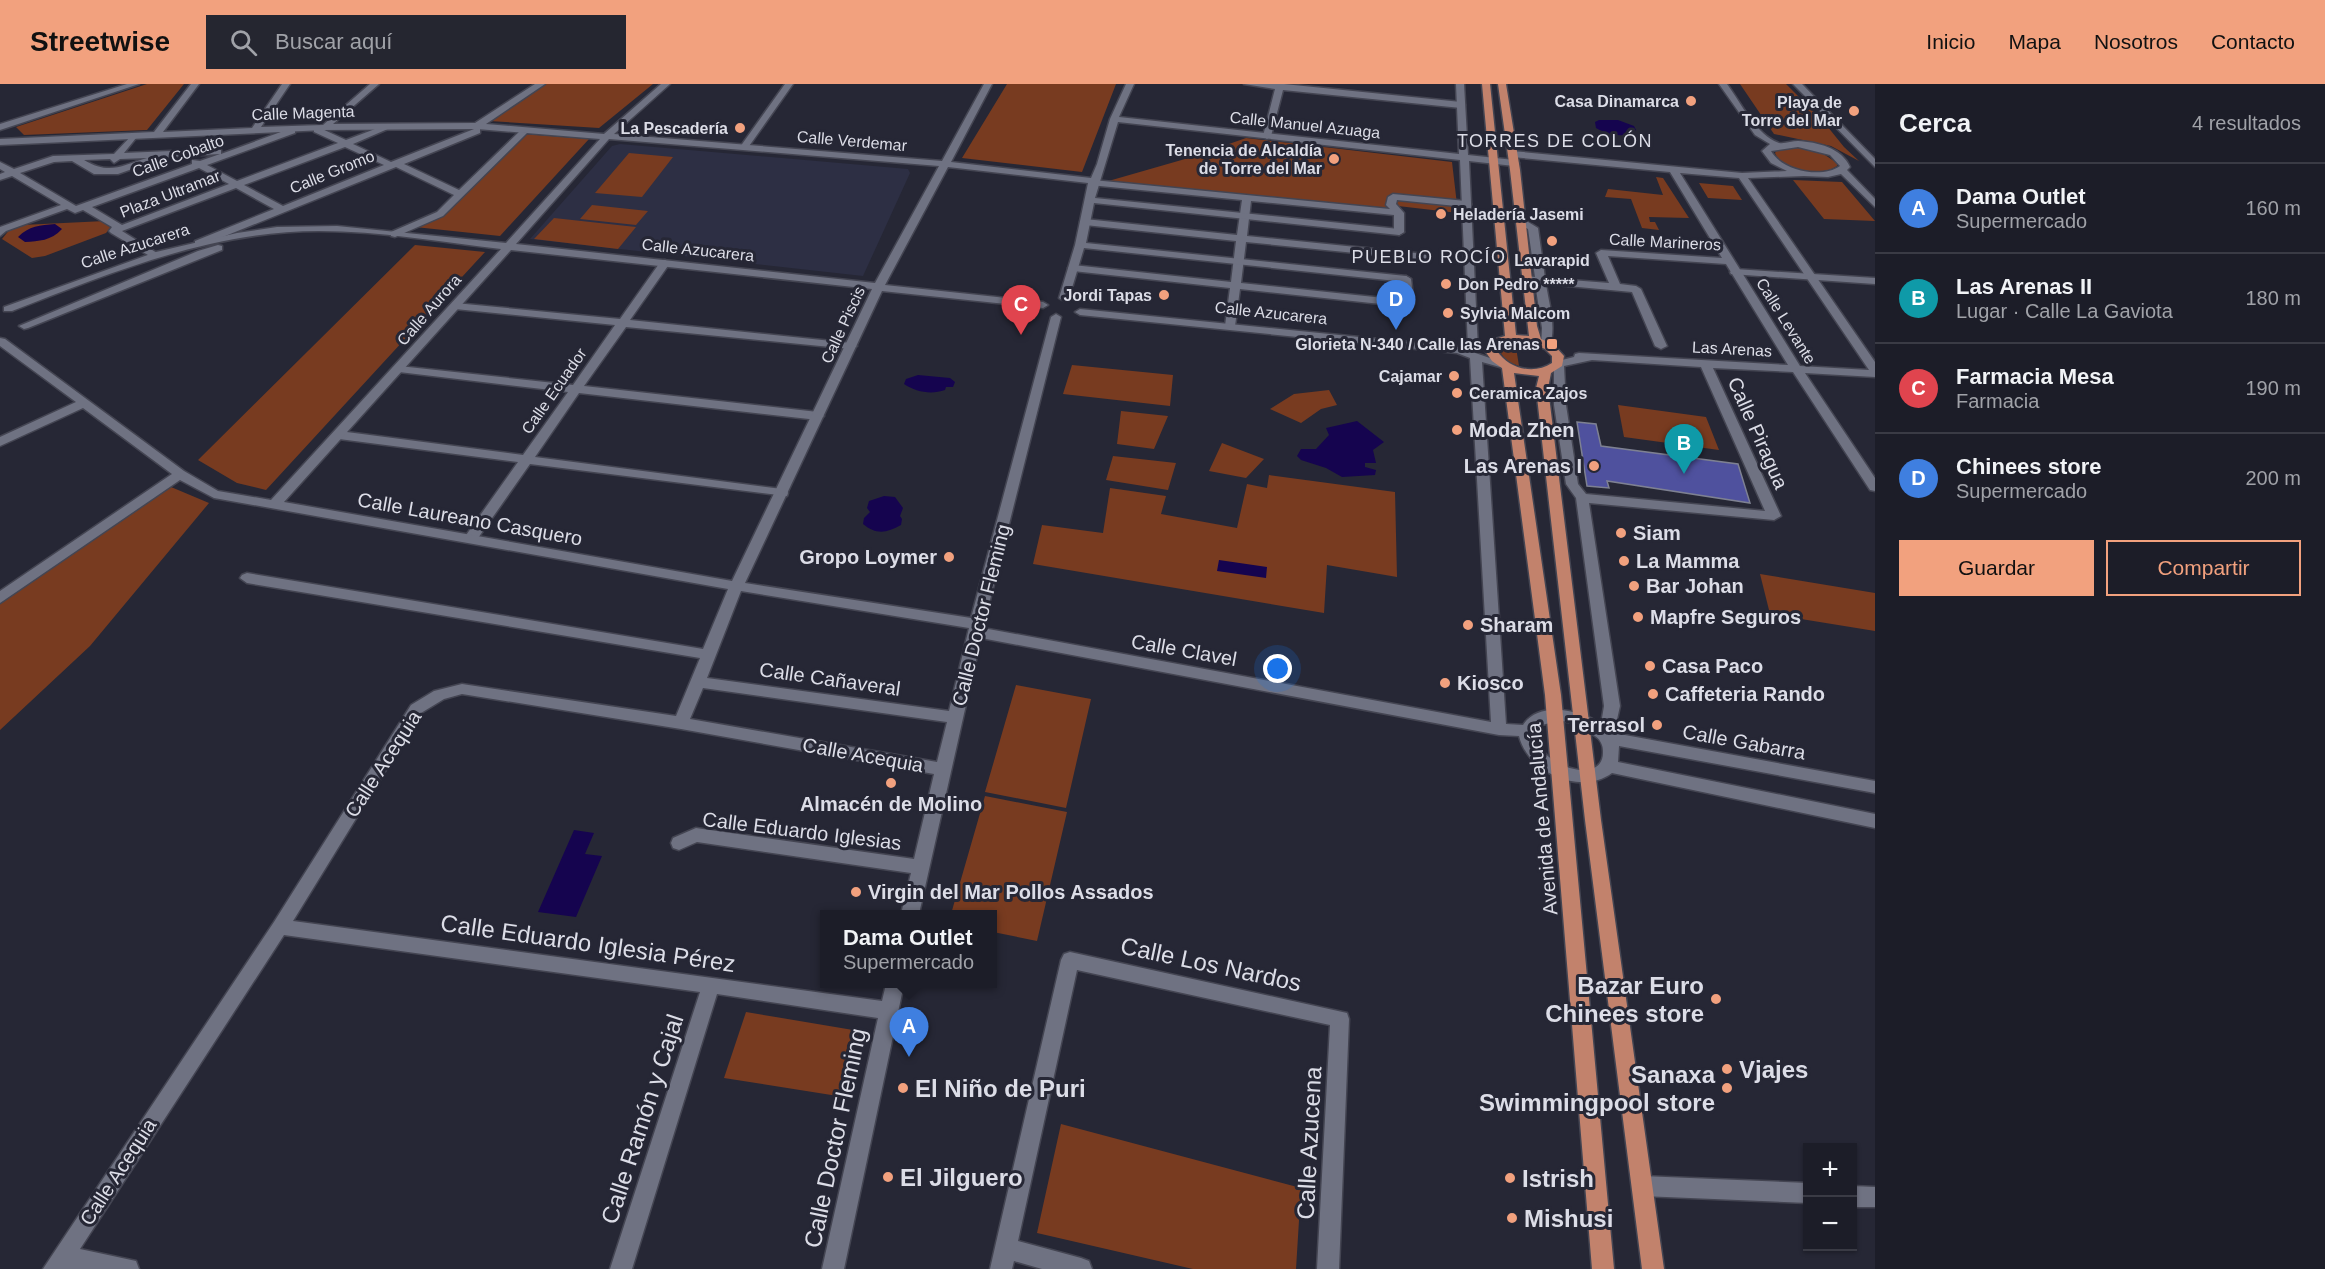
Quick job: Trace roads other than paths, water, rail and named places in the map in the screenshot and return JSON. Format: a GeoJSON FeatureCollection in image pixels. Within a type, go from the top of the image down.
{"type":"FeatureCollection","features":[{"type":"Feature","properties":{"kind":"main road"},"geometry":{"type":"LineString","coordinates":[[1486,84],[1511,338]]}},
{"type":"Feature","properties":{"kind":"main road"},"geometry":{"type":"LineString","coordinates":[[1502,84],[1527,279],[1544,345]]}},
{"type":"Feature","properties":{"kind":"main road"},"geometry":{"type":"LineString","coordinates":[[1552,368],[1523,372],[1499,362],[1491,351],[1496,342],[1511,338],[1544,345],[1558,356],[1552,368],[1542,388],[1595,832],[1653,1269]]}},
{"type":"Feature","properties":{"kind":"main road","name":"Avenida de Andalucía"},"geometry":{"type":"LineString","coordinates":[[1507,366],[1551,684],[1603,1269]]}},
{"type":"Feature","properties":{"kind":"street"},"geometry":{"type":"LineString","coordinates":[[0,126],[135,84]]}},
{"type":"Feature","properties":{"kind":"street"},"geometry":{"type":"LineString","coordinates":[[157,134],[195,84]]}},
{"type":"Feature","properties":{"kind":"street"},"geometry":{"type":"LineString","coordinates":[[255,130],[286,84]]}},
{"type":"Feature","properties":{"kind":"street"},"geometry":{"type":"LineString","coordinates":[[375,84],[321,129],[345,143],[459,194]]}},
{"type":"Feature","properties":{"kind":"street"},"geometry":{"type":"LineString","coordinates":[[477,128],[541,84]]}},
{"type":"Feature","properties":{"kind":"street","name":"Calle Aurora"},"geometry":{"type":"LineString","coordinates":[[274,505],[608,135],[666,84]]}},
{"type":"Feature","properties":{"kind":"street"},"geometry":{"type":"LineString","coordinates":[[744,147],[789,84]]}},
{"type":"Feature","properties":{"kind":"street","name":"Calle Piscis"},"geometry":{"type":"LineString","coordinates":[[681,723],[736,586],[879,285],[989,84]]}},
{"type":"Feature","properties":{"kind":"street"},"geometry":{"type":"LineString","coordinates":[[1064,298],[1080,245],[1093,182],[1102,164],[1114,119],[1130,84]]}},
{"type":"Feature","properties":{"kind":"street"},"geometry":{"type":"LineString","coordinates":[[1248,84],[1461,105]]}},
{"type":"Feature","properties":{"kind":"street"},"geometry":{"type":"LineString","coordinates":[[1460,84],[1498,729]]}},
{"type":"Feature","properties":{"kind":"street"},"geometry":{"type":"LineString","coordinates":[[1723,84],[1758,133],[1776,145]]}},
{"type":"Feature","properties":{"kind":"street"},"geometry":{"type":"LineString","coordinates":[[1797,84],[1875,164]]}},
{"type":"Feature","properties":{"kind":"street"},"geometry":{"type":"LineString","coordinates":[[1267,136],[1280,86]]}},
{"type":"Feature","properties":{"kind":"street","name":"Calle Manuel Azuaga"},"geometry":{"type":"LineString","coordinates":[[1114,119],[1492,161],[1513,158],[1742,176],[1828,174],[1842,171]]}},
{"type":"Feature","properties":{"kind":"street","name":"Plaza Ultramar"},"geometry":{"type":"LineString","coordinates":[[114,231],[386,128]]}},
{"type":"Feature","properties":{"kind":"street","name":"Calle Magenta"},"geometry":{"type":"LineString","coordinates":[[1,140],[321,129],[477,128],[608,135]]}},
{"type":"Feature","properties":{"kind":"street","name":"Calle Gromo"},"geometry":{"type":"LineString","coordinates":[[199,243],[477,128]]}},
{"type":"Feature","properties":{"kind":"street","name":"Calle Cobalto"},"geometry":{"type":"LineString","coordinates":[[0,233],[3,229],[200,165],[292,131]]}},
{"type":"Feature","properties":{"kind":"street"},"geometry":{"type":"LineString","coordinates":[[395,234],[440,214],[522,133]]}},
{"type":"Feature","properties":{"kind":"street","name":"Calle Verdemar"},"geometry":{"type":"LineString","coordinates":[[608,135],[946,164],[1093,182],[1399,213]]}},
{"type":"Feature","properties":{"kind":"street"},"geometry":{"type":"LineString","coordinates":[[105,172],[132,138]]}},
{"type":"Feature","properties":{"kind":"street"},"geometry":{"type":"LineString","coordinates":[[1806,173],[1786,168],[1772,160],[1766,151],[1776,145],[1798,144],[1823,149],[1841,158],[1845,163],[1842,171],[1875,204]]}},
{"type":"Feature","properties":{"kind":"street"},"geometry":{"type":"LineString","coordinates":[[0,177],[53,159],[218,152]]}},
{"type":"Feature","properties":{"kind":"street"},"geometry":{"type":"LineString","coordinates":[[73,158],[97,172],[105,172],[118,171],[164,154]]}},
{"type":"Feature","properties":{"kind":"street"},"geometry":{"type":"LineString","coordinates":[[178,154],[281,209]]}},
{"type":"Feature","properties":{"kind":"street"},"geometry":{"type":"LineString","coordinates":[[1761,175],[1772,160]]}},
{"type":"Feature","properties":{"kind":"street"},"geometry":{"type":"LineString","coordinates":[[0,165],[76,207],[118,226],[114,231],[153,255]]}},
{"type":"Feature","properties":{"kind":"street","name":"Calle Levante"},"geometry":{"type":"LineString","coordinates":[[1673,169],[1796,369],[1875,487]]}},
{"type":"Feature","properties":{"kind":"street"},"geometry":{"type":"LineString","coordinates":[[1742,176],[1875,372]]}},
{"type":"Feature","properties":{"kind":"street"},"geometry":{"type":"LineString","coordinates":[[1089,200],[1400,232],[1399,213],[1391,205],[1393,197],[1466,204]]}},
{"type":"Feature","properties":{"kind":"street"},"geometry":{"type":"LineString","coordinates":[[1230,326],[1247,198]]}},
{"type":"Feature","properties":{"kind":"street"},"geometry":{"type":"LineString","coordinates":[[1520,221],[1533,228],[1547,328],[1544,345],[1588,358]]}},
{"type":"Feature","properties":{"kind":"street"},"geometry":{"type":"LineString","coordinates":[[1084,222],[1425,257]]}},
{"type":"Feature","properties":{"kind":"street","name":"Calle Azucarera"},"geometry":{"type":"LineString","coordinates":[[4,309],[153,255],[199,243],[277,231],[318,228],[395,234],[879,285],[1043,305]]}},
{"type":"Feature","properties":{"kind":"street","name":"Calle Azucarera"},"geometry":{"type":"LineString","coordinates":[[1,341],[24,326],[202,252],[269,236],[349,230]]}},
{"type":"Feature","properties":{"kind":"street"},"geometry":{"type":"LineString","coordinates":[[1073,268],[1409,304],[1406,279],[1080,245]]}},
{"type":"Feature","properties":{"kind":"street","name":"Calle Marineros"},"geometry":{"type":"LineString","coordinates":[[1616,288],[1601,253],[1728,261]]}},
{"type":"Feature","properties":{"kind":"street","name":"Calle Ecuador"},"geometry":{"type":"LineString","coordinates":[[471,538],[664,263]]}},
{"type":"Feature","properties":{"kind":"street"},"geometry":{"type":"LineString","coordinates":[[1735,272],[1875,281]]}},
{"type":"Feature","properties":{"kind":"street"},"geometry":{"type":"LineString","coordinates":[[1527,279],[1636,289],[1661,346]]}},
{"type":"Feature","properties":{"kind":"street"},"geometry":{"type":"LineString","coordinates":[[1056,317],[1044,311],[1043,305],[1053,299],[1064,298],[1078,303],[1080,312]]}},
{"type":"Feature","properties":{"kind":"street"},"geometry":{"type":"LineString","coordinates":[[455,306],[851,346]]}},
{"type":"Feature","properties":{"kind":"street"},"geometry":{"type":"LineString","coordinates":[[4,309],[21,312],[26,318],[24,326]]}},
{"type":"Feature","properties":{"kind":"street","name":"Calle Azucarera"},"geometry":{"type":"LineString","coordinates":[[1056,317],[1073,316],[1080,312],[1475,351],[1507,366]]}},
{"type":"Feature","properties":{"kind":"street","name":"Calle Doctor Fleming"},"geometry":{"type":"LineString","coordinates":[[911,910],[976,628],[1056,317]]}},
{"type":"Feature","properties":{"kind":"street","name":"Calle Laureano Casquero"},"geometry":{"type":"LineString","coordinates":[[1,341],[180,474],[214,494],[976,628]]}},
{"type":"Feature","properties":{"kind":"street","name":"Calle Azucarera"},"geometry":{"type":"LineString","coordinates":[[1475,351],[1496,342]]}},
{"type":"Feature","properties":{"kind":"street"},"geometry":{"type":"LineString","coordinates":[[1582,720],[1563,715],[1539,718],[1531,723],[1528,740],[1538,757],[1558,770],[1570,774],[1590,776],[1601,773],[1609,766],[1613,752],[1606,736],[1612,706],[1582,498],[1572,484],[1552,368],[1588,358]]}},
{"type":"Feature","properties":{"kind":"street","name":"Las Arenas"},"geometry":{"type":"LineString","coordinates":[[1588,358],[1875,372]]}},
{"type":"Feature","properties":{"kind":"street","name":"Calle Piragua"},"geometry":{"type":"LineString","coordinates":[[1582,498],[1774,516],[1706,365]]}},
{"type":"Feature","properties":{"kind":"street"},"geometry":{"type":"LineString","coordinates":[[399,369],[818,416]]}},
{"type":"Feature","properties":{"kind":"street"},"geometry":{"type":"LineString","coordinates":[[0,442],[84,403]]}},
{"type":"Feature","properties":{"kind":"street"},"geometry":{"type":"LineString","coordinates":[[339,435],[782,493]]}},
{"type":"Feature","properties":{"kind":"street"},"geometry":{"type":"LineString","coordinates":[[0,598],[180,474]]}},
{"type":"Feature","properties":{"kind":"street"},"geometry":{"type":"LineString","coordinates":[[247,578],[710,655]]}},
{"type":"Feature","properties":{"kind":"street","name":"Calle Clavel"},"geometry":{"type":"LineString","coordinates":[[976,628],[1498,729],[1528,731]]}},
{"type":"Feature","properties":{"kind":"street","name":"Calle Cañaveral"},"geometry":{"type":"LineString","coordinates":[[699,682],[956,718]]}},
{"type":"Feature","properties":{"kind":"street","name":"Calle Acequia"},"geometry":{"type":"LineString","coordinates":[[59,1262],[280,927],[416,709],[427,700],[462,689],[681,723],[943,769]]}},
{"type":"Feature","properties":{"kind":"street","name":"Calle Gabarra"},"geometry":{"type":"LineString","coordinates":[[1582,720],[1606,736],[1625,742],[1875,787]]}},
{"type":"Feature","properties":{"kind":"street"},"geometry":{"type":"LineString","coordinates":[[1609,766],[1875,821]]}},
{"type":"Feature","properties":{"kind":"street","name":"Calle Eduardo Iglesias"},"geometry":{"type":"LineString","coordinates":[[679,843],[696,835],[920,867]]}},
{"type":"Feature","properties":{"kind":"street","name":"Calle Eduardo Iglesia Pérez"},"geometry":{"type":"LineString","coordinates":[[280,927],[889,1011]]}},
{"type":"Feature","properties":{"kind":"street","name":"Calle Los Nardos"},"geometry":{"type":"LineString","coordinates":[[1005,1248],[1070,960],[1340,1019]]}},
{"type":"Feature","properties":{"kind":"street","name":"Calle Ramón y Cajal"},"geometry":{"type":"LineString","coordinates":[[621,1269],[711,985]]}},
{"type":"Feature","properties":{"kind":"street","name":"Calle Doctor Fleming"},"geometry":{"type":"LineString","coordinates":[[833,1269],[894,988]]}},
{"type":"Feature","properties":{"kind":"street","name":"Calle Azucena"},"geometry":{"type":"LineString","coordinates":[[1328,1269],[1340,1019]]}},
{"type":"Feature","properties":{"kind":"street"},"geometry":{"type":"LineString","coordinates":[[1642,1186],[1803,1193]]}},
{"type":"Feature","properties":{"kind":"street"},"geometry":{"type":"LineString","coordinates":[[1857,1196],[1875,1197]]}},
{"type":"Feature","properties":{"kind":"street"},"geometry":{"type":"LineString","coordinates":[[1001,1269],[1005,1248],[1081,1269]]}},
{"type":"Feature","properties":{"kind":"street"},"geometry":{"type":"LineString","coordinates":[[59,1262],[128,1269]]}},
{"type":"Feature","properties":{"kind":"place","name":"Casa Dinamarca"},"geometry":{"type":"Point","coordinates":[1691,101]}},
{"type":"Feature","properties":{"kind":"place","name":"Playa de Torre del Mar"},"geometry":{"type":"Point","coordinates":[1854,111]}},
{"type":"Feature","properties":{"kind":"place","name":"La Pescadería"},"geometry":{"type":"Point","coordinates":[740,128]}},
{"type":"Feature","properties":{"kind":"place","name":"Tenencia de Alcaldía de Torre del Mar"},"geometry":{"type":"Point","coordinates":[1334,159]}},
{"type":"Feature","properties":{"kind":"place","name":"Heladería Jasemi"},"geometry":{"type":"Point","coordinates":[1441,214]}},
{"type":"Feature","properties":{"kind":"place","name":"Lavarapid"},"geometry":{"type":"Point","coordinates":[1552,241]}},
{"type":"Feature","properties":{"kind":"place","name":"Don Pedro *****"},"geometry":{"type":"Point","coordinates":[1446,284]}},
{"type":"Feature","properties":{"kind":"place","name":"Jordi Tapas"},"geometry":{"type":"Point","coordinates":[1164,295]}},
{"type":"Feature","properties":{"kind":"place","name":"Sylvia Malcom"},"geometry":{"type":"Point","coordinates":[1448,313]}},
{"type":"Feature","properties":{"kind":"place","name":"Chinees store"},"geometry":{"type":"Point","coordinates":[1396,330]}},
{"type":"Feature","properties":{"kind":"place","name":"Farmacia Mesa"},"geometry":{"type":"Point","coordinates":[1021,335]}},
{"type":"Feature","properties":{"kind":"place","name":"Glorieta N-340 / Calle las Arenas"},"geometry":{"type":"Point","coordinates":[1552,344]}},
{"type":"Feature","properties":{"kind":"place","name":"Cajamar"},"geometry":{"type":"Point","coordinates":[1454,376]}},
{"type":"Feature","properties":{"kind":"place","name":"Ceramica Zajos"},"geometry":{"type":"Point","coordinates":[1457,393]}},
{"type":"Feature","properties":{"kind":"place","name":"Moda Zhen"},"geometry":{"type":"Point","coordinates":[1457,430]}},
{"type":"Feature","properties":{"kind":"place","name":"Las Arenas I"},"geometry":{"type":"Point","coordinates":[1594,466]}},
{"type":"Feature","properties":{"kind":"place","name":"Las Arenas II"},"geometry":{"type":"Point","coordinates":[1684,474]}},
{"type":"Feature","properties":{"kind":"place","name":"Siam"},"geometry":{"type":"Point","coordinates":[1621,533]}},
{"type":"Feature","properties":{"kind":"place","name":"Gropo Loymer"},"geometry":{"type":"Point","coordinates":[949,557]}},
{"type":"Feature","properties":{"kind":"place","name":"La Mamma"},"geometry":{"type":"Point","coordinates":[1624,561]}},
{"type":"Feature","properties":{"kind":"place","name":"Bar Johan"},"geometry":{"type":"Point","coordinates":[1634,586]}},
{"type":"Feature","properties":{"kind":"place","name":"Mapfre Seguros"},"geometry":{"type":"Point","coordinates":[1638,617]}},
{"type":"Feature","properties":{"kind":"place","name":"Sharam"},"geometry":{"type":"Point","coordinates":[1468,625]}},
{"type":"Feature","properties":{"kind":"place","name":"Casa Paco"},"geometry":{"type":"Point","coordinates":[1650,666]}},
{"type":"Feature","properties":{"kind":"place","name":"Kiosco"},"geometry":{"type":"Point","coordinates":[1445,683]}},
{"type":"Feature","properties":{"kind":"place","name":"Caffeteria Rando"},"geometry":{"type":"Point","coordinates":[1653,694]}},
{"type":"Feature","properties":{"kind":"place","name":"Terrasol"},"geometry":{"type":"Point","coordinates":[1657,725]}},
{"type":"Feature","properties":{"kind":"place","name":"Almacén de Molino"},"geometry":{"type":"Point","coordinates":[891,783]}},
{"type":"Feature","properties":{"kind":"place","name":"Virgin del Mar Pollos Assados"},"geometry":{"type":"Point","coordinates":[856,892]}},
{"type":"Feature","properties":{"kind":"place","name":"Bazar Euro Chinees store"},"geometry":{"type":"Point","coordinates":[1716,999]}},
{"type":"Feature","properties":{"kind":"place","name":"Dama Outlet"},"geometry":{"type":"Point","coordinates":[909,1057]}},
{"type":"Feature","properties":{"kind":"place","name":"Vjajes"},"geometry":{"type":"Point","coordinates":[1727,1069]}},
{"type":"Feature","properties":{"kind":"place","name":"El Niño de Puri"},"geometry":{"type":"Point","coordinates":[903,1088]}},
{"type":"Feature","properties":{"kind":"place","name":"Sanaxa Swimmingpool store"},"geometry":{"type":"Point","coordinates":[1727,1088]}},
{"type":"Feature","properties":{"kind":"place","name":"El Jilguero"},"geometry":{"type":"Point","coordinates":[888,1177]}},
{"type":"Feature","properties":{"kind":"place","name":"Istrish"},"geometry":{"type":"Point","coordinates":[1510,1178]}},
{"type":"Feature","properties":{"kind":"place","name":"Mishusi"},"geometry":{"type":"Point","coordinates":[1512,1218]}},
{"type":"Feature","properties":{"kind":"district","name":"TORRES DE COLÓN"},"geometry":{"type":"Point","coordinates":[1555,141]}},
{"type":"Feature","properties":{"kind":"district","name":"PUEBLO ROCÍO"},"geometry":{"type":"Point","coordinates":[1429,257]}}]}
